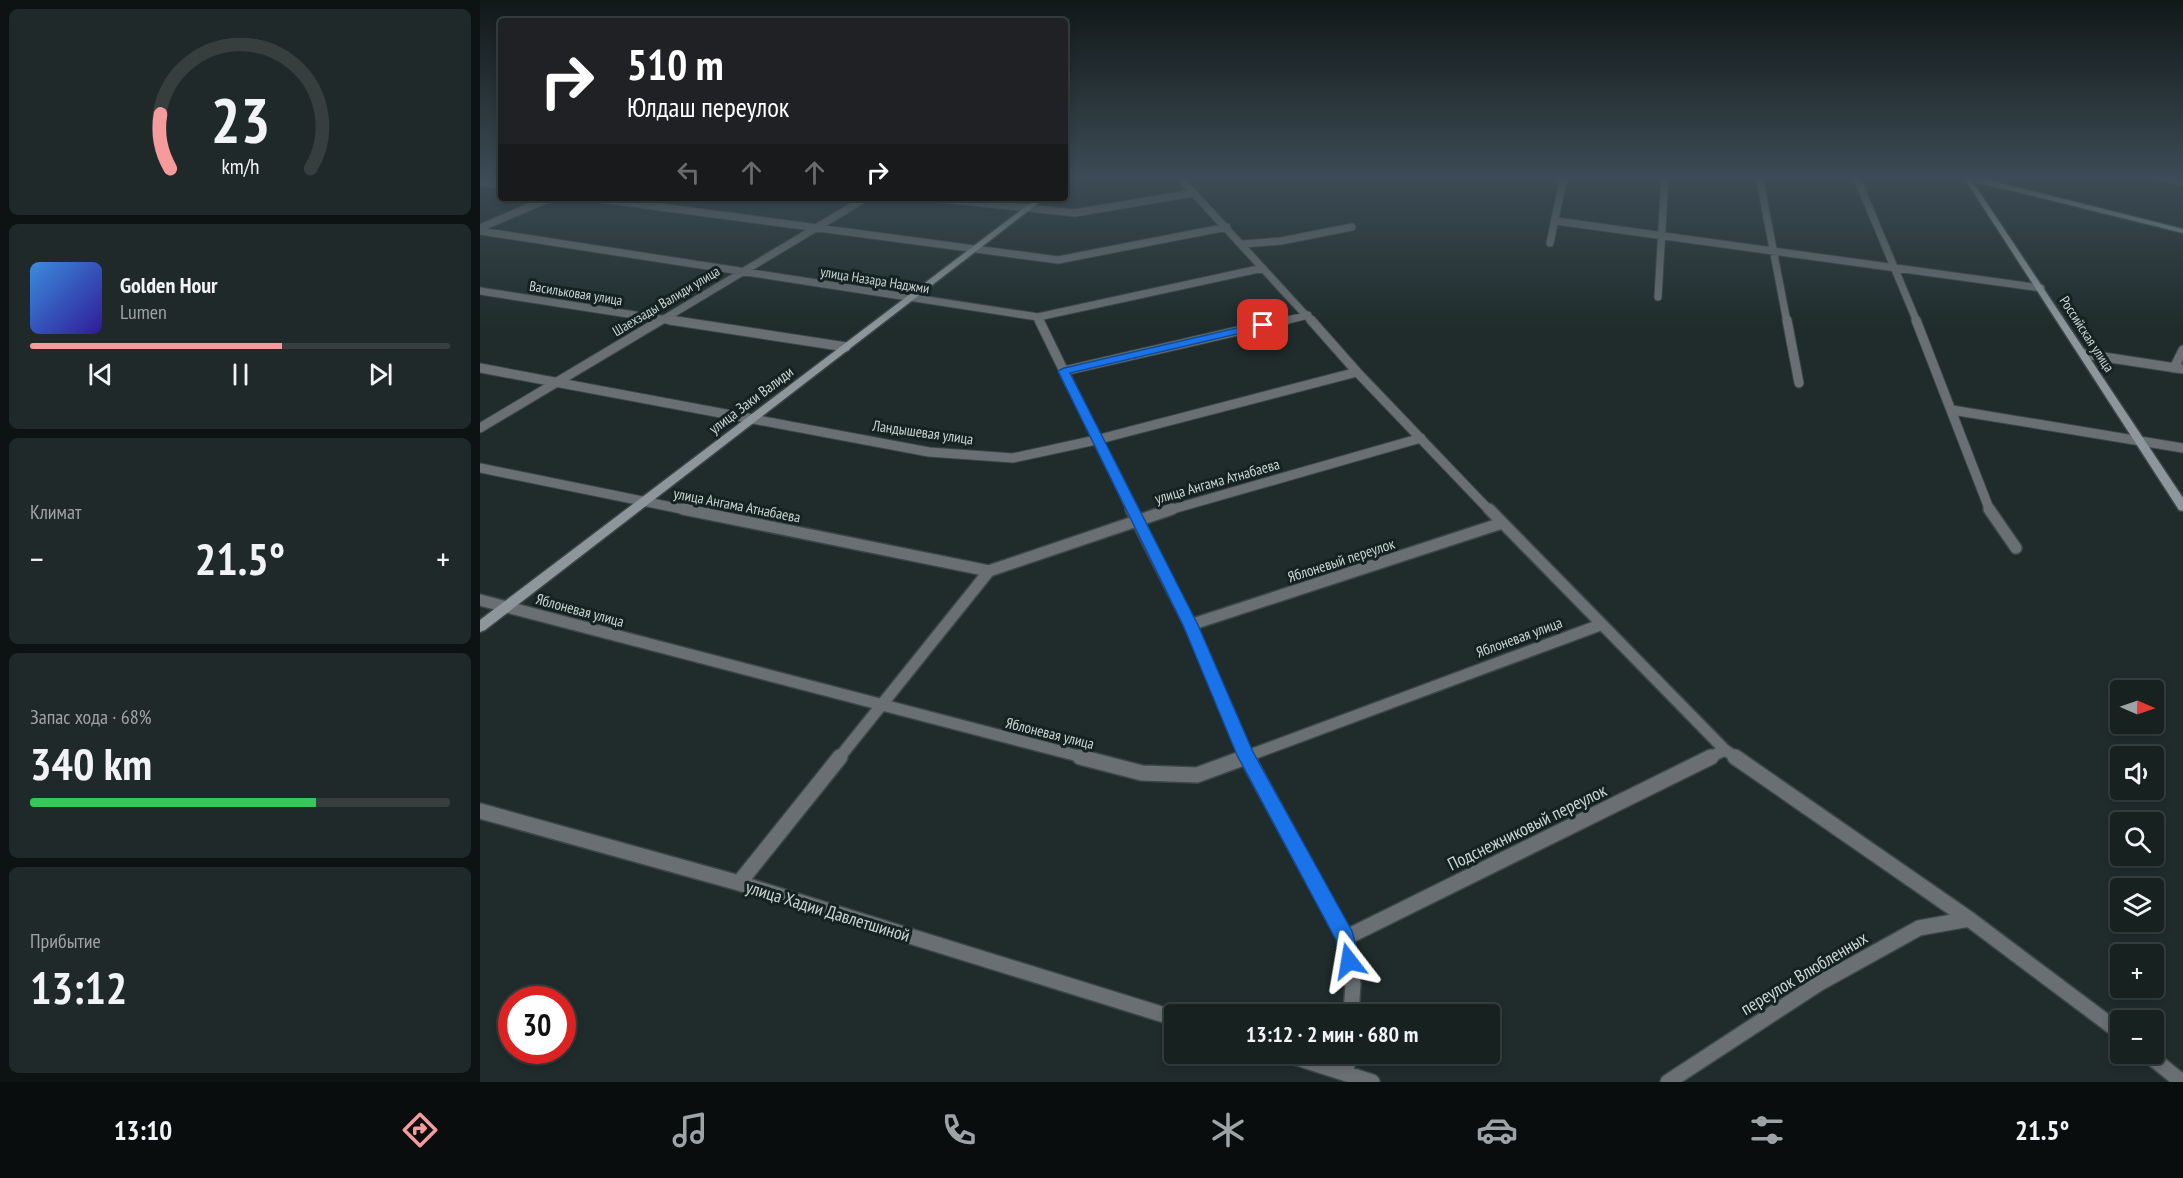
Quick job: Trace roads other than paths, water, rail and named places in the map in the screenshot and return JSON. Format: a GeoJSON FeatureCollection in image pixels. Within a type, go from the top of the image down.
{"type":"FeatureCollection","features":[{"type":"Feature","properties":{"kind":"street"},"geometry":{"type":"LineString","coordinates":[[805,226],[1058,260],[1227,227],[1357,372],[1600,625],[1725,750],[1969,919],[2110,1024]]}},
{"type":"Feature","properties":{"kind":"street","name":"улица Заки Валиди"},"geometry":{"type":"LineString","coordinates":[[480,627],[1003,226]]}},
{"type":"Feature","properties":{"kind":"street"},"geometry":{"type":"LineString","coordinates":[[1550,243],[1555,226]]}},
{"type":"Feature","properties":{"kind":"street"},"geometry":{"type":"LineString","coordinates":[[1595,226],[2041,288]]}},
{"type":"Feature","properties":{"kind":"street"},"geometry":{"type":"LineString","coordinates":[[1658,297],[1662,226]]}},
{"type":"Feature","properties":{"kind":"street"},"geometry":{"type":"LineString","coordinates":[[1769,226],[1799,383]]}},
{"type":"Feature","properties":{"kind":"street"},"geometry":{"type":"LineString","coordinates":[[1878,226],[1992,516],[2016,548]]}},
{"type":"Feature","properties":{"kind":"street","name":"Российская улица"},"geometry":{"type":"LineString","coordinates":[[1999,226],[2183,507]]}},
{"type":"Feature","properties":{"kind":"street"},"geometry":{"type":"LineString","coordinates":[[2165,226],[2183,231]]}},
{"type":"Feature","properties":{"kind":"street"},"geometry":{"type":"LineString","coordinates":[[1243,244],[1281,241],[1352,227]]}},
{"type":"Feature","properties":{"kind":"street","name":"Шаехзады Валиди улица"},"geometry":{"type":"LineString","coordinates":[[480,428],[816,228]]}},
{"type":"Feature","properties":{"kind":"street","name":"улица Назара Наджми"},"geometry":{"type":"LineString","coordinates":[[480,229],[1038,317],[1263,268]]}},
{"type":"Feature","properties":{"kind":"street","name":"Васильковая улица"},"geometry":{"type":"LineString","coordinates":[[480,291],[846,347]]}},
{"type":"Feature","properties":{"kind":"street"},"geometry":{"type":"LineString","coordinates":[[1064,371],[1308,315]]}},
{"type":"Feature","properties":{"kind":"street"},"geometry":{"type":"LineString","coordinates":[[1038,317],[1096,440],[1190,625],[1246,755],[1345,938],[1353,984],[1352,1004]]}},
{"type":"Feature","properties":{"kind":"street"},"geometry":{"type":"LineString","coordinates":[[2084,354],[2178,368],[2183,350]]}},
{"type":"Feature","properties":{"kind":"street","name":"Ландышевая улица"},"geometry":{"type":"LineString","coordinates":[[480,368],[930,452],[1013,458],[1096,440],[1357,372]]}},
{"type":"Feature","properties":{"kind":"street"},"geometry":{"type":"LineString","coordinates":[[1952,410],[2183,448]]}},
{"type":"Feature","properties":{"kind":"street","name":"улица Ангама Атнабаева"},"geometry":{"type":"LineString","coordinates":[[480,468],[989,571],[1137,519],[1421,438]]}},
{"type":"Feature","properties":{"kind":"street","name":"Яблоневый переулок"},"geometry":{"type":"LineString","coordinates":[[1190,625],[1502,523]]}},
{"type":"Feature","properties":{"kind":"street"},"geometry":{"type":"LineString","coordinates":[[739,883],[989,571]]}},
{"type":"Feature","properties":{"kind":"street","name":"Яблоневая улица"},"geometry":{"type":"LineString","coordinates":[[480,600],[1142,773],[1197,775],[1600,625]]}},
{"type":"Feature","properties":{"kind":"street","name":"Подснежниковый переулок"},"geometry":{"type":"LineString","coordinates":[[1345,938],[1725,750]]}},
{"type":"Feature","properties":{"kind":"street","name":"улица Хадии Давлетшиной"},"geometry":{"type":"LineString","coordinates":[[480,811],[739,883],[1164,1015]]}},
{"type":"Feature","properties":{"kind":"street","name":"переулок Влюбленных"},"geometry":{"type":"LineString","coordinates":[[1668,1082],[1818,984],[1919,928],[1969,919]]}},
{"type":"Feature","properties":{"kind":"street"},"geometry":{"type":"LineString","coordinates":[[1316,1064],[1372,1082]]}},
{"type":"Feature","properties":{"kind":"street"},"geometry":{"type":"LineString","coordinates":[[1346,1074],[1347,1064]]}},
{"type":"Feature","properties":{"kind":"street"},"geometry":{"type":"LineString","coordinates":[[2160,1064],[2182,1082]]}}]}
